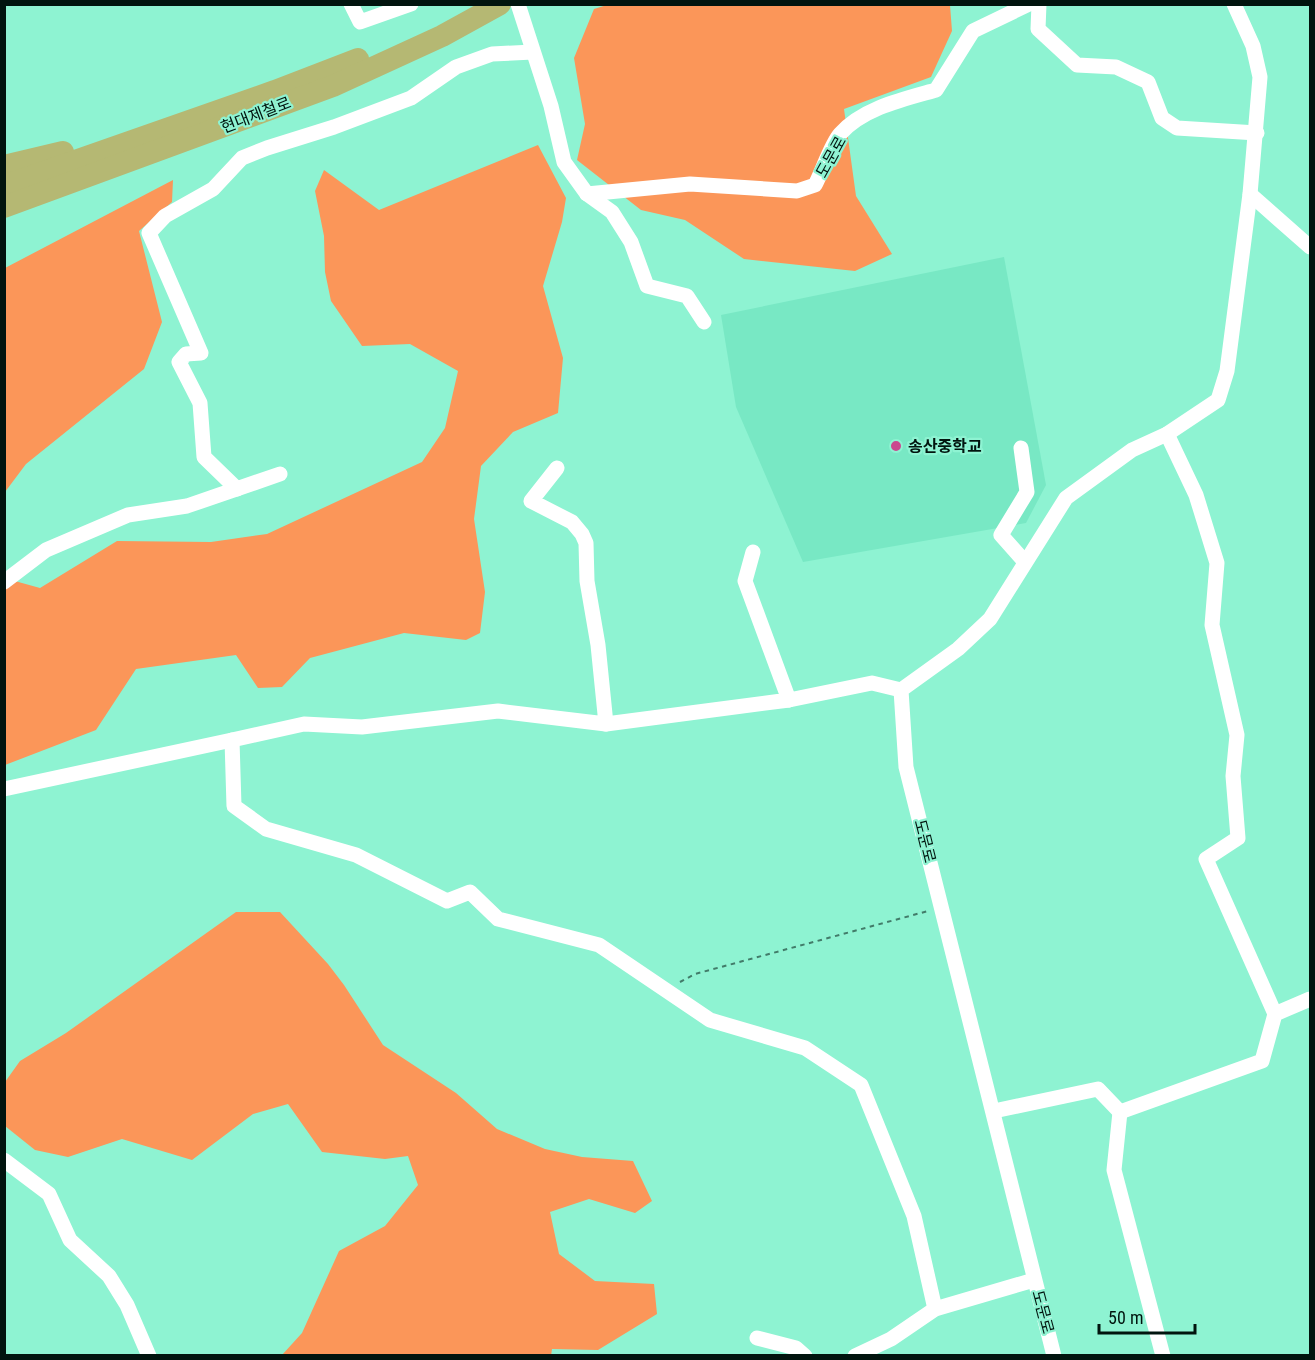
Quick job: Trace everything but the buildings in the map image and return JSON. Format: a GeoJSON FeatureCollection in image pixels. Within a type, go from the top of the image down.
{"type":"FeatureCollection","features":[{"type":"Feature","properties":{"kind":"highway","name":"현대제철로"},"geometry":{"type":"LineString","coordinates":[[4,207],[350,62],[405,38],[470,4]]}},
{"type":"Feature","properties":{"kind":"highway","name":"현대제철로"},"geometry":{"type":"LineString","coordinates":[[4,186],[323,90],[442,36],[500,4]]}},
{"type":"Feature","properties":{"kind":"highway"},"geometry":{"type":"LineString","coordinates":[[4,166],[185,132]]}},
{"type":"Feature","properties":{"kind":"highway"},"geometry":{"type":"LineString","coordinates":[[4,224],[185,132]]}},
{"type":"Feature","properties":{"kind":"street"},"geometry":{"type":"LineString","coordinates":[[351,4],[360,22],[411,4]]}},
{"type":"Feature","properties":{"kind":"street"},"geometry":{"type":"LineString","coordinates":[[518,4],[551,106],[564,162],[587,194],[612,212],[631,242],[647,286],[687,296],[704,322]]}},
{"type":"Feature","properties":{"kind":"street","name":"도문로"},"geometry":{"type":"LineString","coordinates":[[587,194],[690,184],[797,191],[815,185],[839,135],[866,114],[936,90],[973,31],[1029,4]]}},
{"type":"Feature","properties":{"kind":"street"},"geometry":{"type":"LineString","coordinates":[[1039,4],[1038,29],[1077,65],[1116,67],[1148,81],[1162,118],[1177,128],[1257,133]]}},
{"type":"Feature","properties":{"kind":"street"},"geometry":{"type":"LineString","coordinates":[[4,789],[304,724],[362,727],[498,711],[606,724],[789,700],[872,682],[901,690],[958,649],[990,619],[1066,498],[1132,450],[1167,434],[1218,400],[1227,371],[1257,133],[1260,77],[1253,46],[1234,4]]}},
{"type":"Feature","properties":{"kind":"street"},"geometry":{"type":"LineString","coordinates":[[237,489],[204,457],[200,403],[179,362],[186,354],[201,352],[149,233],[165,216],[213,189],[242,158],[411,98],[456,67],[492,54],[533,52]]}},
{"type":"Feature","properties":{"kind":"street"},"geometry":{"type":"LineString","coordinates":[[1250,194],[1311,247]]}},
{"type":"Feature","properties":{"kind":"street"},"geometry":{"type":"LineString","coordinates":[[1120,1112],[1262,1061],[1275,1014],[1206,859],[1238,838],[1233,776],[1237,735],[1212,625],[1217,563],[1196,495],[1167,434]]}},
{"type":"Feature","properties":{"kind":"street"},"geometry":{"type":"LineString","coordinates":[[1021,448],[1027,492],[1000,535],[1025,562]]}},
{"type":"Feature","properties":{"kind":"street"},"geometry":{"type":"LineString","coordinates":[[557,468],[531,501],[572,522],[586,543],[586,581],[598,645],[606,724]]}},
{"type":"Feature","properties":{"kind":"street"},"geometry":{"type":"LineString","coordinates":[[4,582],[46,550],[128,514],[187,506],[280,474]]}},
{"type":"Feature","properties":{"kind":"street"},"geometry":{"type":"LineString","coordinates":[[753,552],[745,581],[789,700]]}},
{"type":"Feature","properties":{"kind":"street","name":"도문로"},"geometry":{"type":"LineString","coordinates":[[901,690],[906,767],[1054,1356]]}},
{"type":"Feature","properties":{"kind":"street"},"geometry":{"type":"LineString","coordinates":[[232,740],[234,806],[266,829],[356,855],[447,901],[470,892],[498,919],[599,945],[710,1020],[805,1048],[861,1085],[914,1216],[935,1309]]}},
{"type":"Feature","properties":{"kind":"street"},"geometry":{"type":"LineString","coordinates":[[1275,1014],[1311,999]]}},
{"type":"Feature","properties":{"kind":"street"},"geometry":{"type":"LineString","coordinates":[[994,1111],[1098,1089],[1120,1112],[1114,1170],[1164,1356]]}},
{"type":"Feature","properties":{"kind":"street"},"geometry":{"type":"LineString","coordinates":[[4,1161],[49,1194],[70,1240],[109,1276],[127,1305],[149,1356]]}},
{"type":"Feature","properties":{"kind":"street"},"geometry":{"type":"LineString","coordinates":[[855,1356],[891,1338],[935,1309],[1034,1280]]}},
{"type":"Feature","properties":{"kind":"street"},"geometry":{"type":"LineString","coordinates":[[757,1338],[801,1352]]}},
{"type":"Feature","properties":{"kind":"street"},"geometry":{"type":"LineString","coordinates":[[771,1356],[801,1352]]}},
{"type":"Feature","properties":{"kind":"path"},"geometry":{"type":"LineString","coordinates":[[665,990],[695,974],[942,907]]}},
{"type":"Feature","properties":{"kind":"shaded area"},"geometry":{"type":"Polygon","coordinates":[[[607,5],[950,5],[952,31],[931,77],[844,109],[856,196],[892,254],[855,271],[744,259],[685,220],[641,210],[577,160],[585,124],[574,58],[594,9],[607,5]]]}},
{"type":"Feature","properties":{"kind":"shaded area"},"geometry":{"type":"Polygon","coordinates":[[[538,145],[566,198],[562,222],[543,286],[563,358],[558,413],[513,432],[481,466],[474,519],[485,592],[480,633],[466,640],[404,633],[310,658],[282,687],[258,688],[236,655],[136,669],[96,730],[5,765],[4,578],[40,588],[117,541],[211,542],[267,534],[422,462],[445,428],[458,371],[410,344],[362,346],[331,301],[325,272],[324,236],[315,191],[324,170],[379,210],[538,145]]]}},
{"type":"Feature","properties":{"kind":"shaded area"},"geometry":{"type":"Polygon","coordinates":[[[173,180],[172,202],[139,231],[162,322],[144,369],[26,464],[5,492],[5,268],[173,180]]]}},
{"type":"Feature","properties":{"kind":"shaded area","name":"송산중학교"},"geometry":{"type":"Polygon","coordinates":[[[1004,257],[1046,485],[1026,523],[803,562],[736,407],[721,315],[1004,257]]]}},
{"type":"Feature","properties":{"kind":"shaded area"},"geometry":{"type":"Polygon","coordinates":[[[236,912],[280,912],[328,964],[383,1045],[456,1093],[497,1129],[545,1149],[582,1157],[633,1161],[652,1201],[635,1213],[589,1199],[550,1212],[559,1254],[595,1281],[654,1284],[657,1314],[598,1350],[552,1349],[551,1356],[282,1355],[302,1333],[339,1251],[385,1226],[418,1185],[408,1156],[385,1159],[322,1152],[288,1104],[253,1114],[192,1160],[122,1139],[68,1157],[35,1150],[5,1126],[5,1082],[20,1061],[66,1033],[236,912]]]}},
{"type":"Feature","properties":{"kind":"place","name":"송산중학교"},"geometry":{"type":"Point","coordinates":[896,446]}}]}
